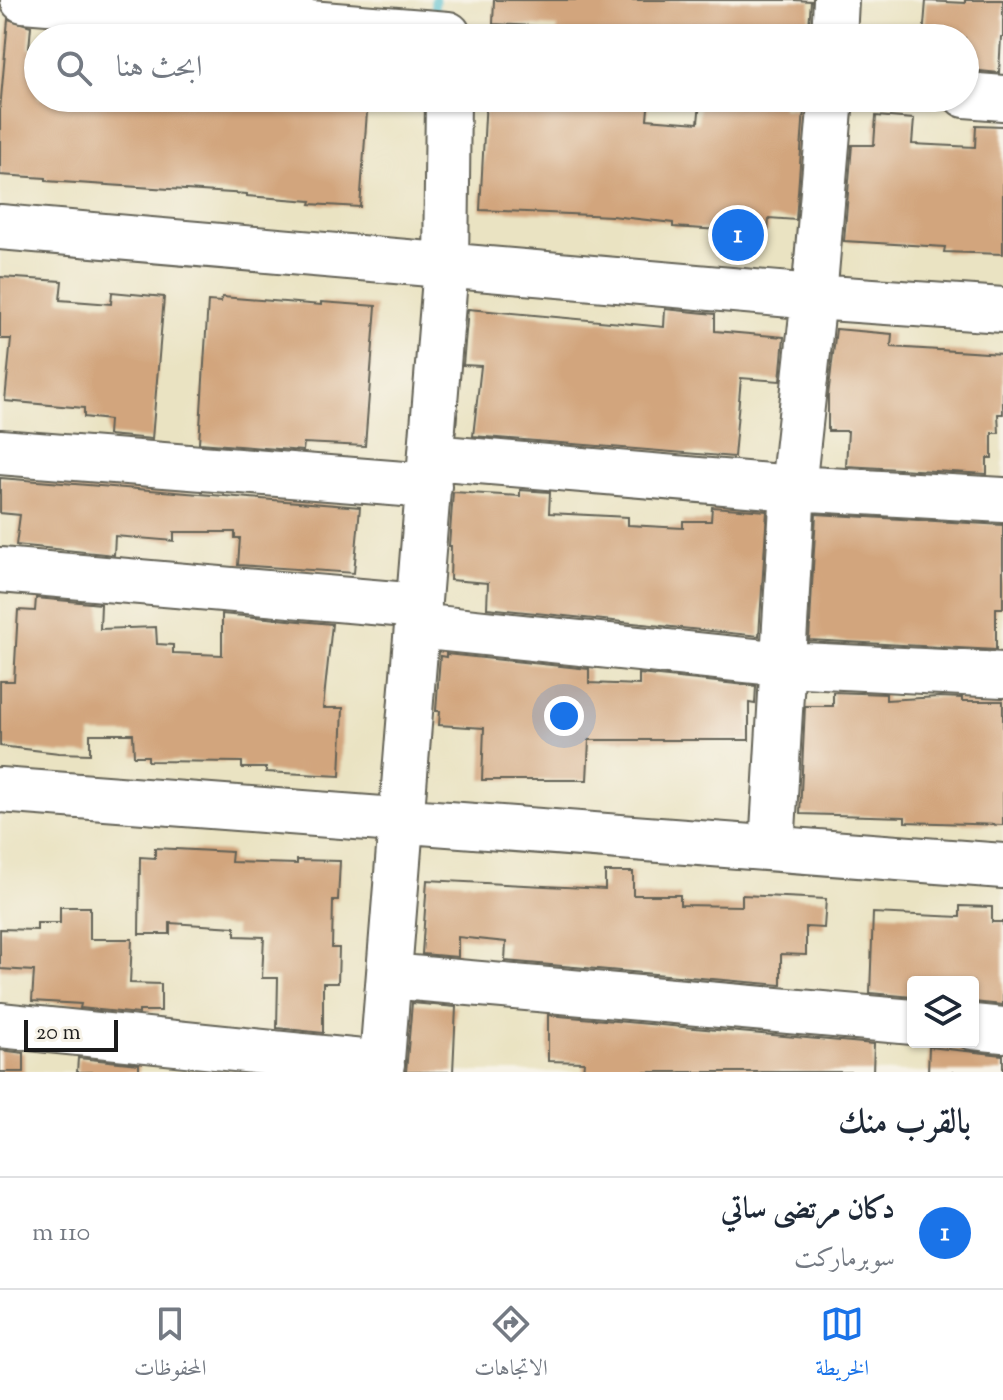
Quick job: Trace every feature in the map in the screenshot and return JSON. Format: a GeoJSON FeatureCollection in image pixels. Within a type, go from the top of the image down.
{"type":"FeatureCollection","features":[{"type":"Feature","properties":{"kind":"street"},"geometry":{"type":"LineString","coordinates":[[23,0],[448,24]]}},
{"type":"Feature","properties":{"kind":"street"},"geometry":{"type":"LineString","coordinates":[[835,24],[836,0]]}},
{"type":"Feature","properties":{"kind":"street"},"geometry":{"type":"LineString","coordinates":[[979,96],[1003,98]]}},
{"type":"Feature","properties":{"kind":"street"},"geometry":{"type":"LineString","coordinates":[[0,1025],[381,1068],[446,266],[448,112]]}},
{"type":"Feature","properties":{"kind":"street"},"geometry":{"type":"LineString","coordinates":[[772,848],[793,488],[830,112]]}},
{"type":"Feature","properties":{"kind":"street"},"geometry":{"type":"LineString","coordinates":[[0,227],[814,297],[1003,310]]}},
{"type":"Feature","properties":{"kind":"street"},"geometry":{"type":"LineString","coordinates":[[0,452],[1003,500]]}},
{"type":"Feature","properties":{"kind":"street"},"geometry":{"type":"LineString","coordinates":[[0,570],[418,616],[783,664],[1003,675]]}},
{"type":"Feature","properties":{"kind":"street"},"geometry":{"type":"LineString","coordinates":[[0,790],[1003,866]]}},
{"type":"Feature","properties":{"kind":"street"},"geometry":{"type":"LineString","coordinates":[[389,976],[907,1021]]}},
{"type":"Feature","properties":{"kind":"street"},"geometry":{"type":"LineString","coordinates":[[979,1028],[1003,1030]]}},
{"type":"Feature","properties":{"kind":"building"},"geometry":{"type":"Polygon","coordinates":[[[494,0],[811,1],[809,24],[493,24],[494,0]]]}},
{"type":"Feature","properties":{"kind":"building"},"geometry":{"type":"Polygon","coordinates":[[[965,0],[1003,0],[999,73],[979,71],[979,24],[924,24],[926,1],[965,3],[965,0]]]}},
{"type":"Feature","properties":{"kind":"building"},"geometry":{"type":"Polygon","coordinates":[[[8,19],[24,24],[24,112],[367,112],[360,207],[310,204],[311,201],[247,194],[46,181],[46,178],[0,175],[0,110],[8,19]]]}},
{"type":"Feature","properties":{"kind":"building"},"geometry":{"type":"Polygon","coordinates":[[[485,112],[648,112],[647,119],[698,123],[699,112],[804,112],[796,220],[769,218],[768,233],[673,227],[673,223],[612,216],[480,210],[485,112]]]}},
{"type":"Feature","properties":{"kind":"building"},"geometry":{"type":"Polygon","coordinates":[[[876,116],[914,119],[912,144],[975,147],[976,125],[1003,126],[1003,254],[944,252],[945,247],[844,241],[852,145],[874,145],[876,116]]]}},
{"type":"Feature","properties":{"kind":"building"},"geometry":{"type":"Polygon","coordinates":[[[0,277],[62,281],[60,300],[111,304],[112,292],[164,297],[152,439],[108,435],[109,420],[84,417],[84,408],[5,401],[11,339],[0,339],[0,277]]]}},
{"type":"Feature","properties":{"kind":"building"},"geometry":{"type":"Polygon","coordinates":[[[222,297],[376,306],[365,446],[304,443],[303,451],[199,443],[208,301],[221,302],[222,297]]]}},
{"type":"Feature","properties":{"kind":"building"},"geometry":{"type":"Polygon","coordinates":[[[468,309],[664,327],[665,309],[715,314],[715,331],[784,337],[780,381],[741,378],[734,457],[473,436],[481,366],[463,365],[468,309]]]}},
{"type":"Feature","properties":{"kind":"building"},"geometry":{"type":"Polygon","coordinates":[[[836,329],[892,334],[891,347],[1003,354],[1003,414],[998,414],[999,433],[992,433],[992,458],[987,458],[987,474],[846,466],[848,431],[828,431],[828,396],[836,329]]]}},
{"type":"Feature","properties":{"kind":"building"},"geometry":{"type":"Polygon","coordinates":[[[0,478],[360,507],[354,573],[238,565],[240,538],[235,538],[235,532],[174,532],[174,541],[115,536],[114,555],[16,545],[20,515],[0,513],[0,478]]]}},
{"type":"Feature","properties":{"kind":"building"},"geometry":{"type":"Polygon","coordinates":[[[520,490],[550,492],[549,513],[628,517],[628,525],[683,528],[683,521],[711,521],[712,507],[767,511],[759,636],[487,608],[488,583],[450,580],[453,492],[520,496],[520,490]]]}},
{"type":"Feature","properties":{"kind":"building"},"geometry":{"type":"Polygon","coordinates":[[[816,514],[1003,525],[1003,608],[996,608],[996,650],[809,640],[816,514]]]}},
{"type":"Feature","properties":{"kind":"building"},"geometry":{"type":"Polygon","coordinates":[[[36,598],[101,604],[100,629],[156,627],[157,644],[173,645],[173,653],[222,655],[222,614],[332,624],[323,708],[343,708],[340,776],[266,772],[266,768],[242,768],[242,762],[148,761],[148,756],[134,756],[133,734],[90,734],[90,754],[0,746],[0,681],[14,681],[18,610],[35,611],[36,598]]]}},
{"type":"Feature","properties":{"kind":"building"},"geometry":{"type":"Polygon","coordinates":[[[446,654],[589,669],[589,683],[639,685],[639,674],[756,686],[755,704],[749,703],[749,740],[589,740],[587,780],[482,780],[484,728],[439,725],[440,711],[436,711],[440,656],[446,657],[446,654]]]}},
{"type":"Feature","properties":{"kind":"building"},"geometry":{"type":"Polygon","coordinates":[[[833,692],[886,694],[886,700],[939,697],[962,698],[962,701],[1003,701],[1003,825],[905,822],[905,817],[800,814],[805,706],[833,706],[833,692]]]}},
{"type":"Feature","properties":{"kind":"building"},"geometry":{"type":"Polygon","coordinates":[[[155,848],[232,852],[231,862],[297,864],[297,860],[340,861],[338,900],[333,900],[332,948],[339,948],[338,983],[323,983],[323,1033],[277,1028],[278,978],[262,978],[264,937],[235,936],[235,927],[170,923],[170,934],[139,934],[140,857],[155,858],[155,848]]]}},
{"type":"Feature","properties":{"kind":"building"},"geometry":{"type":"Polygon","coordinates":[[[605,872],[633,872],[633,895],[680,895],[680,905],[742,906],[742,895],[826,899],[824,928],[806,927],[806,955],[781,954],[781,985],[505,961],[506,942],[458,937],[458,957],[422,954],[427,880],[605,889],[605,872]]]}},
{"type":"Feature","properties":{"kind":"building"},"geometry":{"type":"Polygon","coordinates":[[[960,906],[992,907],[992,922],[1003,922],[1003,1005],[979,1003],[979,976],[907,976],[907,996],[870,993],[873,913],[960,917],[960,906]]]}},
{"type":"Feature","properties":{"kind":"building"},"geometry":{"type":"Polygon","coordinates":[[[60,907],[90,907],[90,939],[132,939],[130,983],[161,984],[161,1011],[139,1011],[139,1014],[80,1008],[81,1004],[32,1001],[34,971],[0,969],[0,929],[37,930],[37,923],[60,923],[60,907]]]}},
{"type":"Feature","properties":{"kind":"building"},"geometry":{"type":"Polygon","coordinates":[[[412,1003],[456,1007],[453,1072],[406,1072],[412,1003]]]}},
{"type":"Feature","properties":{"kind":"building"},"geometry":{"type":"Polygon","coordinates":[[[548,1015],[874,1044],[873,1072],[583,1072],[584,1062],[548,1061],[548,1015]]]}},
{"type":"Feature","properties":{"kind":"building"},"geometry":{"type":"Polygon","coordinates":[[[929,1048],[1003,1055],[1003,1072],[928,1072],[929,1048]]]}},
{"type":"Feature","properties":{"kind":"building"},"geometry":{"type":"Polygon","coordinates":[[[0,1050],[24,1053],[24,1072],[0,1072],[0,1050]]]}},
{"type":"Feature","properties":{"kind":"building"},"geometry":{"type":"Polygon","coordinates":[[[78,1058],[139,1064],[139,1072],[77,1072],[78,1058]]]}},
{"type":"Feature","properties":{"kind":"waterway"},"geometry":{"type":"LineString","coordinates":[[433,23],[435,0]]}},
{"type":"Feature","properties":{"kind":"place","name":"دكان مرتضى ساتي"},"geometry":{"type":"Point","coordinates":[738,235]}}]}
